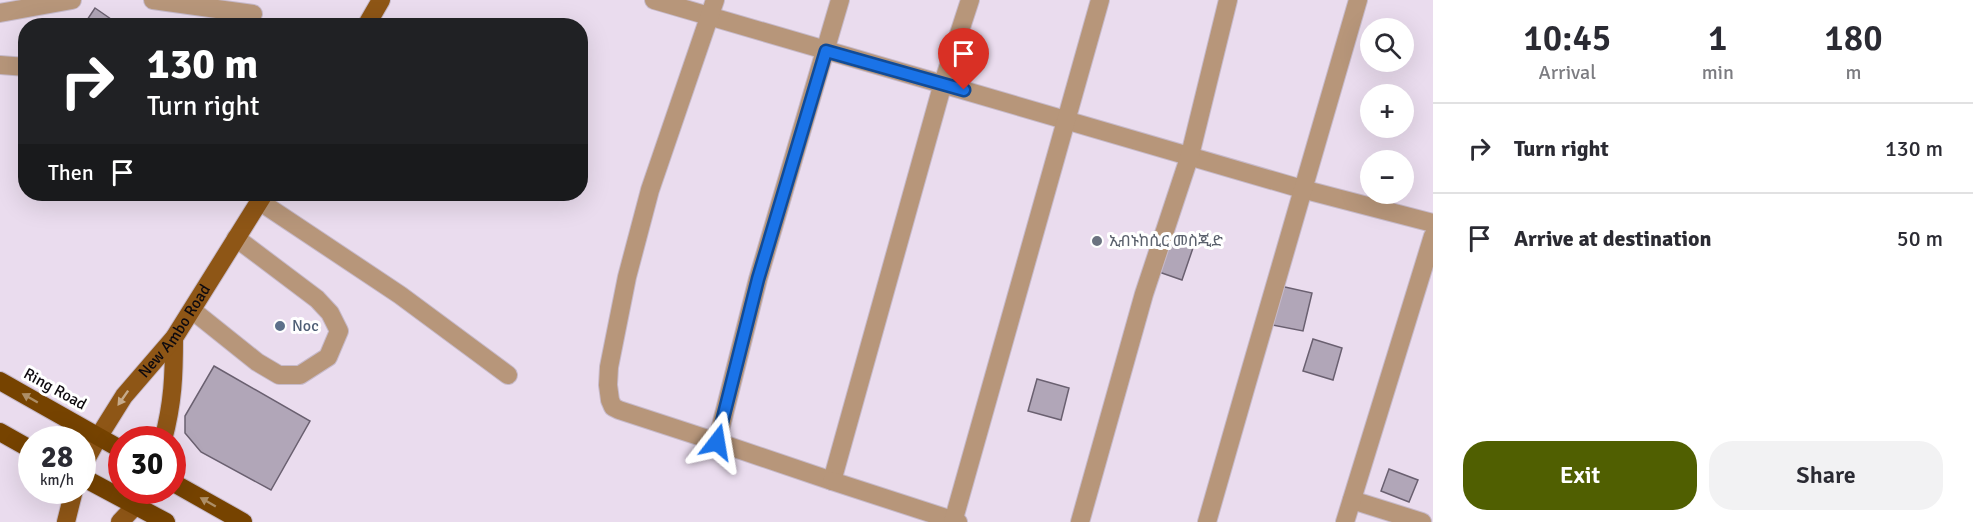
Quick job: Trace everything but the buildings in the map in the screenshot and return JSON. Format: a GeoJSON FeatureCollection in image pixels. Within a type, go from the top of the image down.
{"type":"FeatureCollection","features":[{"type":"Feature","properties":{"kind":"highway","name":"Ring Road"},"geometry":{"type":"LineString","coordinates":[[0,381],[108,441]]}},
{"type":"Feature","properties":{"kind":"highway"},"geometry":{"type":"LineString","coordinates":[[0,432],[18,442]]}},
{"type":"Feature","properties":{"kind":"highway"},"geometry":{"type":"LineString","coordinates":[[186,490],[243,522]]}},
{"type":"Feature","properties":{"kind":"highway"},"geometry":{"type":"LineString","coordinates":[[146,504],[166,522]]}},
{"type":"Feature","properties":{"kind":"main road"},"geometry":{"type":"LineString","coordinates":[[371,18],[381,0]]}},
{"type":"Feature","properties":{"kind":"main road","name":"New Ambo Road"},"geometry":{"type":"LineString","coordinates":[[96,441],[124,396],[174,338],[259,201]]}},
{"type":"Feature","properties":{"kind":"main road"},"geometry":{"type":"LineString","coordinates":[[167,426],[174,382],[174,338]]}},
{"type":"Feature","properties":{"kind":"main road"},"geometry":{"type":"LineString","coordinates":[[66,522],[70,504]]}},
{"type":"Feature","properties":{"kind":"main road"},"geometry":{"type":"LineString","coordinates":[[120,522],[135,504]]}},
{"type":"Feature","properties":{"kind":"street"},"geometry":{"type":"LineString","coordinates":[[0,13],[72,0]]}},
{"type":"Feature","properties":{"kind":"street"},"geometry":{"type":"LineString","coordinates":[[153,0],[254,13]]}},
{"type":"Feature","properties":{"kind":"street"},"geometry":{"type":"LineString","coordinates":[[654,0],[713,9],[826,51],[943,83],[1302,189],[1433,223]]}},
{"type":"Feature","properties":{"kind":"street"},"geometry":{"type":"LineString","coordinates":[[717,442],[758,279],[840,0]]}},
{"type":"Feature","properties":{"kind":"street"},"geometry":{"type":"LineString","coordinates":[[832,481],[943,83],[970,0]]}},
{"type":"Feature","properties":{"kind":"street"},"geometry":{"type":"LineString","coordinates":[[713,9],[650,190],[627,277],[609,367],[610,400],[619,410],[955,521],[1100,0]]}},
{"type":"Feature","properties":{"kind":"street"},"geometry":{"type":"LineString","coordinates":[[1080,522],[1144,294],[1190,155],[1228,0]]}},
{"type":"Feature","properties":{"kind":"street"},"geometry":{"type":"LineString","coordinates":[[1207,522],[1358,0]]}},
{"type":"Feature","properties":{"kind":"street"},"geometry":{"type":"LineString","coordinates":[[0,65],[18,66]]}},
{"type":"Feature","properties":{"kind":"street"},"geometry":{"type":"LineString","coordinates":[[267,201],[508,375]]}},
{"type":"Feature","properties":{"kind":"street"},"geometry":{"type":"LineString","coordinates":[[1345,522],[1433,236]]}},
{"type":"Feature","properties":{"kind":"street"},"geometry":{"type":"LineString","coordinates":[[192,310],[257,362],[279,375],[300,375],[328,357],[339,331],[330,313],[317,299],[236,238]]}},
{"type":"Feature","properties":{"kind":"street"},"geometry":{"type":"LineString","coordinates":[[1352,500],[1422,522]]}},
{"type":"Feature","properties":{"kind":"place","name":"ኢብኑከሲር መስጂድ"},"geometry":{"type":"Point","coordinates":[1097,241]}},
{"type":"Feature","properties":{"kind":"place","name":"Noc"},"geometry":{"type":"Point","coordinates":[280,326]}},
{"type":"Feature","properties":{"kind":"route"},"geometry":{"type":"LineString","coordinates":[[717,442],[758,279],[826,51],[964,90]]}}]}
